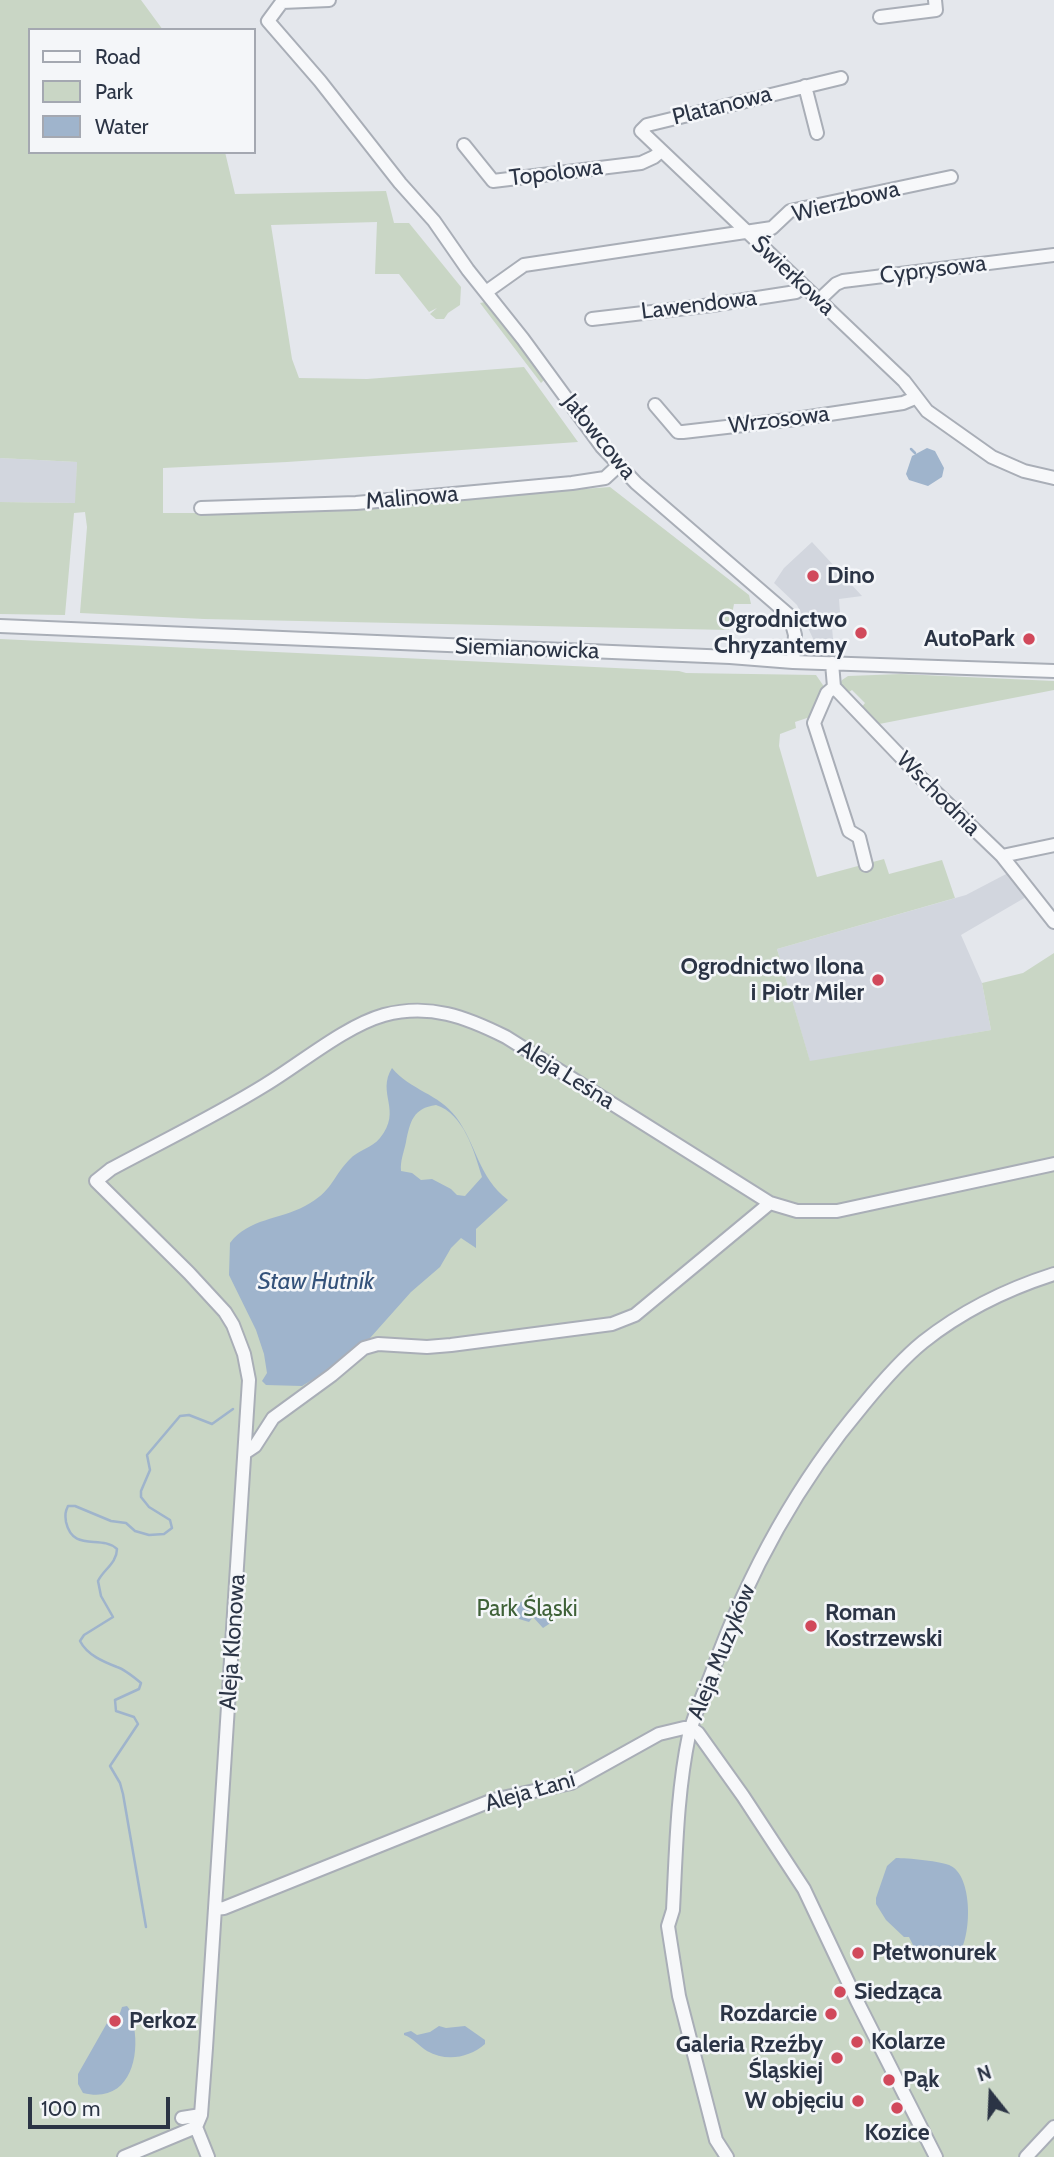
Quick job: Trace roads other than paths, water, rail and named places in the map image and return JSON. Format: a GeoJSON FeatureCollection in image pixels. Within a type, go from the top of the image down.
{"type":"FeatureCollection","features":[{"type":"Feature","properties":{"kind":"street","name":"Jałowcowa"},"geometry":{"type":"LineString","coordinates":[[329,0],[282,2],[268,21],[434,221],[618,466],[786,611],[795,627],[793,662]]}},
{"type":"Feature","properties":{"kind":"street"},"geometry":{"type":"LineString","coordinates":[[880,16],[936,10],[935,0]]}},
{"type":"Feature","properties":{"kind":"street","name":"Platanowa"},"geometry":{"type":"LineString","coordinates":[[661,151],[641,131],[647,124],[841,78]]}},
{"type":"Feature","properties":{"kind":"street"},"geometry":{"type":"LineString","coordinates":[[805,86],[817,133]]}},
{"type":"Feature","properties":{"kind":"street","name":"Topolowa"},"geometry":{"type":"LineString","coordinates":[[464,145],[493,181],[641,163],[661,151]]}},
{"type":"Feature","properties":{"kind":"street"},"geometry":{"type":"LineString","coordinates":[[661,151],[746,232]]}},
{"type":"Feature","properties":{"kind":"street","name":"Wierzbowa"},"geometry":{"type":"LineString","coordinates":[[746,232],[772,228],[790,211],[951,177]]}},
{"type":"Feature","properties":{"kind":"street","name":"Świerkowa"},"geometry":{"type":"LineString","coordinates":[[486,292],[524,265],[746,232],[904,381],[928,411],[999,462],[1054,478]]}},
{"type":"Feature","properties":{"kind":"street","name":"Cyprysowa"},"geometry":{"type":"LineString","coordinates":[[819,300],[843,281],[1054,255]]}},
{"type":"Feature","properties":{"kind":"street","name":"Lawendowa"},"geometry":{"type":"LineString","coordinates":[[592,319],[796,292],[804,286]]}},
{"type":"Feature","properties":{"kind":"street","name":"Wrzosowa"},"geometry":{"type":"LineString","coordinates":[[655,405],[678,432],[683,432],[796,419],[915,398]]}},
{"type":"Feature","properties":{"kind":"street","name":"Malinowa"},"geometry":{"type":"LineString","coordinates":[[201,509],[356,503],[572,483],[605,478],[618,466]]}},
{"type":"Feature","properties":{"kind":"street","name":"Siemianowicka"},"geometry":{"type":"LineString","coordinates":[[0,626],[730,657],[793,662],[1054,671]]}},
{"type":"Feature","properties":{"kind":"street"},"geometry":{"type":"LineString","coordinates":[[832,663],[835,687],[827,693],[814,723],[849,831],[859,837],[866,865]]}},
{"type":"Feature","properties":{"kind":"street","name":"Wschodnia"},"geometry":{"type":"LineString","coordinates":[[835,687],[922,779],[1002,856],[1054,922]]}},
{"type":"Feature","properties":{"kind":"street"},"geometry":{"type":"LineString","coordinates":[[1002,856],[1054,845]]}},
{"type":"Feature","properties":{"kind":"street","name":"Aleja Leśna"},"geometry":{"type":"LineString","coordinates":[[96,1181],[111,1169],[223,1111],[355,1027],[384,1015],[418,1011],[446,1012],[478,1023],[506,1037],[770,1203],[797,1211],[837,1211],[1054,1164]]}},
{"type":"Feature","properties":{"kind":"street","name":"Aleja Klonowa"},"geometry":{"type":"LineString","coordinates":[[96,1181],[214,1298],[233,1325],[244,1354],[249,1380],[215,1909],[198,2121],[208,2157]]}},
{"type":"Feature","properties":{"kind":"street"},"geometry":{"type":"LineString","coordinates":[[246,1452],[255,1446],[273,1418],[364,1348],[451,1345],[612,1324],[635,1315],[770,1203]]}},
{"type":"Feature","properties":{"kind":"street","name":"Aleja Muzyków"},"geometry":{"type":"LineString","coordinates":[[727,2157],[716,2140],[704,2098],[679,1996],[668,1926],[673,1910],[679,1804],[691,1728],[730,1625],[757,1568],[790,1510],[843,1429],[896,1368],[936,1332],[990,1300],[1054,1274]]}},
{"type":"Feature","properties":{"kind":"street"},"geometry":{"type":"LineString","coordinates":[[691,1728],[698,1733],[743,1796],[797,1878],[936,2157]]}},
{"type":"Feature","properties":{"kind":"street","name":"Aleja Łani"},"geometry":{"type":"LineString","coordinates":[[215,1909],[224,1908],[492,1800],[571,1783],[659,1734],[691,1728]]}},
{"type":"Feature","properties":{"kind":"street"},"geometry":{"type":"LineString","coordinates":[[182,2118],[198,2121]]}},
{"type":"Feature","properties":{"kind":"street"},"geometry":{"type":"LineString","coordinates":[[124,2157],[198,2121]]}},
{"type":"Feature","properties":{"kind":"street"},"geometry":{"type":"LineString","coordinates":[[1026,2157],[1054,2127]]}},
{"type":"Feature","properties":{"kind":"water"},"geometry":{"type":"Polygon","coordinates":[[[927,448],[935,451],[944,468],[942,477],[928,486],[909,480],[906,474],[912,456],[927,448]]]}},
{"type":"Feature","properties":{"kind":"water","name":"Staw Hutnik"},"geometry":{"type":"Polygon","coordinates":[[[392,1068],[407,1082],[449,1109],[456,1117],[463,1128],[490,1181],[508,1200],[476,1229],[476,1248],[461,1238],[451,1248],[440,1267],[411,1292],[370,1338],[327,1371],[302,1386],[266,1385],[262,1381],[267,1373],[264,1354],[256,1330],[229,1275],[230,1243],[255,1224],[295,1211],[314,1200],[326,1190],[349,1160],[380,1138],[389,1119],[388,1077],[392,1068]],[[436,1105],[422,1109],[414,1117],[407,1135],[401,1171],[412,1173],[421,1180],[432,1179],[457,1195],[465,1196],[482,1177],[461,1125],[446,1110],[436,1105]]]}},
{"type":"Feature","properties":{"kind":"water"},"geometry":{"type":"Polygon","coordinates":[[[523,1601],[531,1606],[534,1616],[548,1617],[552,1622],[543,1628],[533,1617],[529,1622],[519,1619],[513,1607],[523,1601]]]}},
{"type":"Feature","properties":{"kind":"water"},"geometry":{"type":"Polygon","coordinates":[[[896,1858],[951,1866],[964,1883],[968,1925],[956,1958],[943,1959],[914,1947],[909,1937],[904,1937],[886,1920],[876,1904],[887,1866],[896,1858]]]}},
{"type":"Feature","properties":{"kind":"water","name":"Perkoz"},"geometry":{"type":"Polygon","coordinates":[[[127,2006],[133,2018],[135,2053],[127,2077],[120,2086],[110,2092],[98,2095],[83,2093],[78,2084],[78,2074],[107,2023],[117,2022],[122,2007],[127,2006]]]}},
{"type":"Feature","properties":{"kind":"water"},"geometry":{"type":"Polygon","coordinates":[[[439,2026],[465,2026],[485,2040],[485,2044],[472,2053],[442,2057],[427,2051],[404,2035],[411,2031],[417,2035],[430,2032],[439,2026]]]}},
{"type":"Feature","properties":{"kind":"waterway"},"geometry":{"type":"LineString","coordinates":[[911,449],[915,453]]}},
{"type":"Feature","properties":{"kind":"waterway"},"geometry":{"type":"LineString","coordinates":[[146,1927],[123,1794],[110,1766],[138,1724],[134,1717],[116,1711],[115,1700],[139,1689],[141,1683],[123,1670],[91,1654],[80,1641],[84,1635],[113,1617],[101,1596],[98,1581],[115,1558],[117,1549],[111,1545],[75,1537],[66,1522],[66,1512],[68,1506],[75,1506],[111,1521],[126,1523],[135,1531],[149,1535],[164,1534],[172,1528],[170,1520],[149,1507],[141,1497],[150,1470],[147,1455],[180,1416],[189,1415],[212,1424],[233,1409]]}},
{"type":"Feature","properties":{"kind":"place","name":"Dino"},"geometry":{"type":"Point","coordinates":[813,576]}},
{"type":"Feature","properties":{"kind":"place","name":"Ogrodnictwo Chryzantemy"},"geometry":{"type":"Point","coordinates":[861,633]}},
{"type":"Feature","properties":{"kind":"place","name":"AutoPark"},"geometry":{"type":"Point","coordinates":[1029,639]}},
{"type":"Feature","properties":{"kind":"place","name":"Ogrodnictwo Ilona i Piotr Miler"},"geometry":{"type":"Point","coordinates":[878,980]}},
{"type":"Feature","properties":{"kind":"place","name":"Roman Kostrzewski"},"geometry":{"type":"Point","coordinates":[811,1626]}},
{"type":"Feature","properties":{"kind":"place","name":"Płetwonurek"},"geometry":{"type":"Point","coordinates":[858,1953]}},
{"type":"Feature","properties":{"kind":"place","name":"Siedząca"},"geometry":{"type":"Point","coordinates":[840,1992]}},
{"type":"Feature","properties":{"kind":"place","name":"Rozdarcie"},"geometry":{"type":"Point","coordinates":[831,2014]}},
{"type":"Feature","properties":{"kind":"place","name":"Perkoz"},"geometry":{"type":"Point","coordinates":[115,2021]}},
{"type":"Feature","properties":{"kind":"place","name":"Kolarze"},"geometry":{"type":"Point","coordinates":[857,2042]}},
{"type":"Feature","properties":{"kind":"place","name":"Galeria Rzeźby Śląskiej"},"geometry":{"type":"Point","coordinates":[837,2058]}},
{"type":"Feature","properties":{"kind":"place","name":"Pąk"},"geometry":{"type":"Point","coordinates":[889,2080]}},
{"type":"Feature","properties":{"kind":"place","name":"W objęciu"},"geometry":{"type":"Point","coordinates":[858,2101]}},
{"type":"Feature","properties":{"kind":"place","name":"Kozice"},"geometry":{"type":"Point","coordinates":[897,2108]}},
{"type":"Feature","properties":{"kind":"park label","name":"Park Śląski"},"geometry":{"type":"Point","coordinates":[527,1609]}}]}
